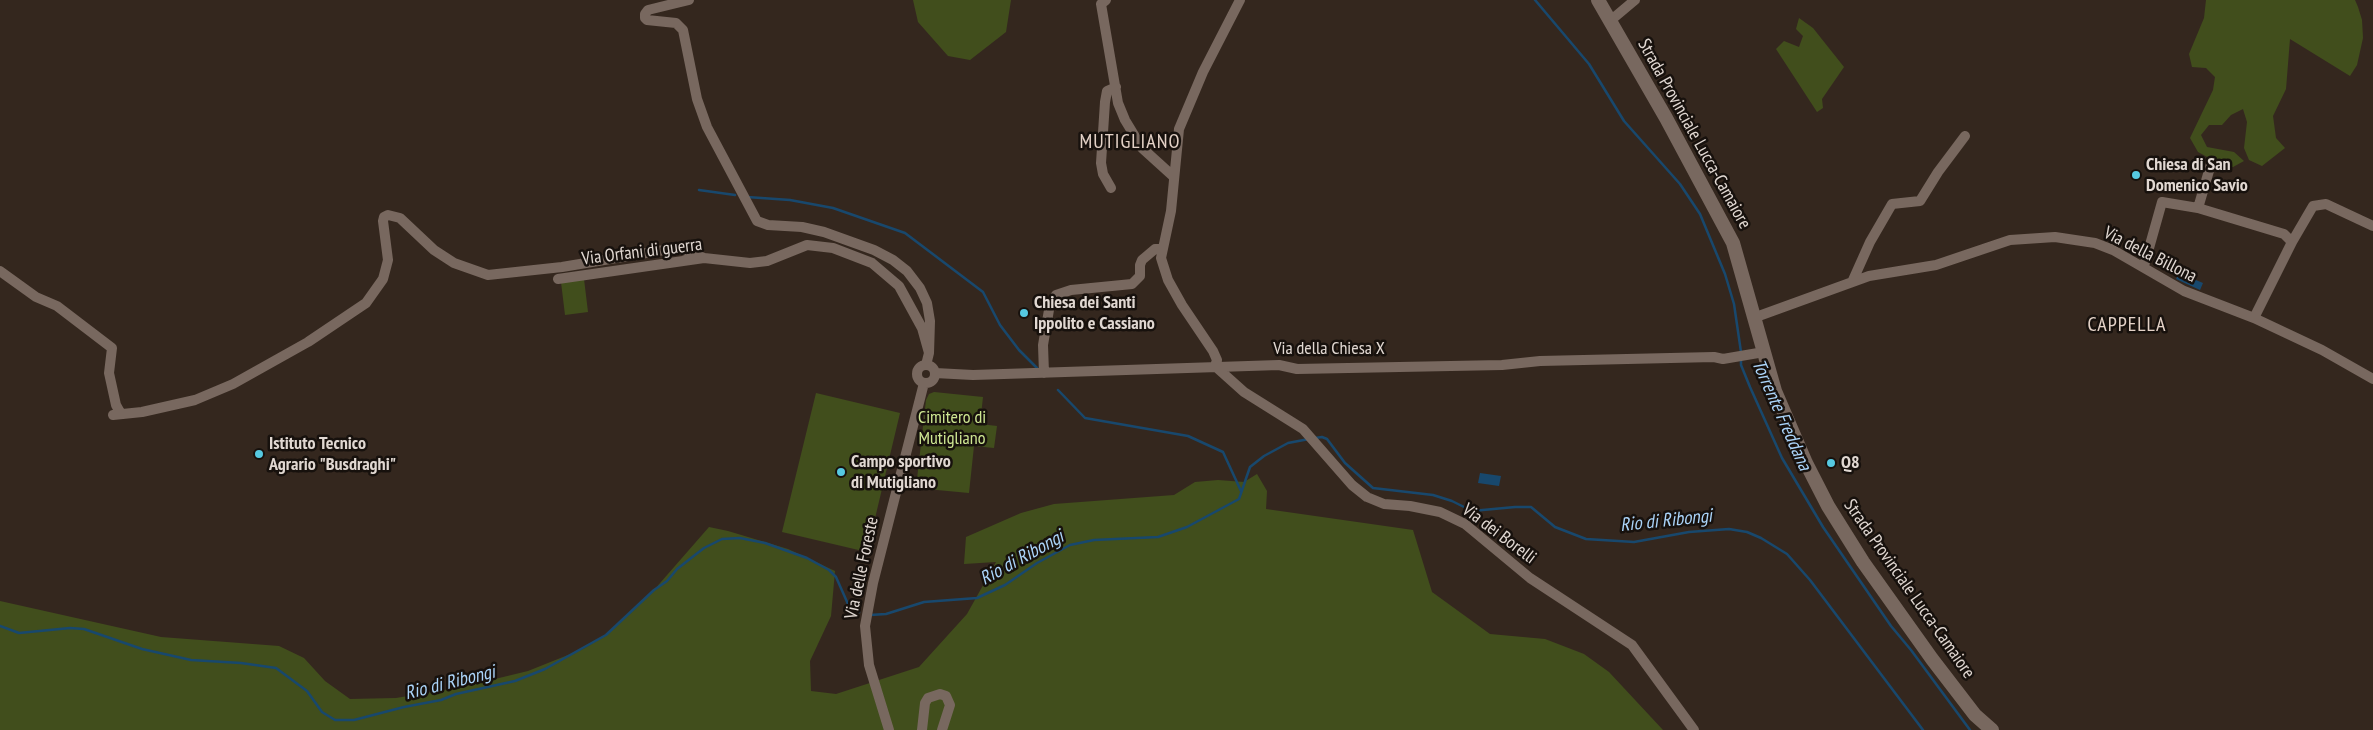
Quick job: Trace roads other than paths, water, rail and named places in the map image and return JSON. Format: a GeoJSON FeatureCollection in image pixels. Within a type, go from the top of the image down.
{"type":"FeatureCollection","features":[{"type":"Feature","properties":{"kind":"main road","name":"Strada Provinciale Lucca-Camaiore"},"geometry":{"type":"LineString","coordinates":[[1598,0],[1733,242],[1756,316],[1759,353],[1791,429],[1842,532],[1932,659],[1975,715],[1992,730]]}},
{"type":"Feature","properties":{"kind":"street"},"geometry":{"type":"LineString","coordinates":[[689,0],[648,10],[644,14],[645,18],[647,20],[676,23],[683,30],[697,99],[707,127],[757,221],[768,225],[802,227],[824,232],[874,250],[893,260],[907,271],[920,288],[927,303],[930,321],[929,353]]}},
{"type":"Feature","properties":{"kind":"street"},"geometry":{"type":"LineString","coordinates":[[1106,0],[1101,4],[1118,103],[1136,139],[1174,178]]}},
{"type":"Feature","properties":{"kind":"street"},"geometry":{"type":"LineString","coordinates":[[1215,366],[1217,360],[1213,350],[1182,305],[1168,280],[1161,258],[1169,225],[1176,144],[1183,116],[1240,0]]}},
{"type":"Feature","properties":{"kind":"street"},"geometry":{"type":"LineString","coordinates":[[1610,21],[1635,0]]}},
{"type":"Feature","properties":{"kind":"street"},"geometry":{"type":"LineString","coordinates":[[1111,188],[1103,174],[1101,162],[1107,91],[1116,87]]}},
{"type":"Feature","properties":{"kind":"street"},"geometry":{"type":"LineString","coordinates":[[1853,280],[1870,242],[1892,204],[1920,201],[1938,172],[1965,136]]}},
{"type":"Feature","properties":{"kind":"street"},"geometry":{"type":"LineString","coordinates":[[2198,208],[2211,164]]}},
{"type":"Feature","properties":{"kind":"street"},"geometry":{"type":"LineString","coordinates":[[2144,266],[2162,202],[2198,208],[2284,234],[2292,242]]}},
{"type":"Feature","properties":{"kind":"street"},"geometry":{"type":"LineString","coordinates":[[2254,318],[2292,242],[2314,206],[2326,204],[2373,226]]}},
{"type":"Feature","properties":{"kind":"street"},"geometry":{"type":"LineString","coordinates":[[0,271],[36,297],[58,306],[112,348],[109,373],[117,415],[195,400],[233,384],[308,342],[366,303],[383,279],[388,260],[383,221],[384,217],[388,215],[400,218],[434,250],[454,263],[488,275],[562,267],[664,250],[683,250],[704,258]]}},
{"type":"Feature","properties":{"kind":"street","name":"Via della Billona"},"geometry":{"type":"LineString","coordinates":[[1756,316],[1853,280],[1936,265],[1996,243],[2024,238],[2054,237],[2095,243],[2144,266],[2200,299],[2254,318],[2322,350],[2373,379]]}},
{"type":"Feature","properties":{"kind":"street","name":"Via Orfani di guerra"},"geometry":{"type":"LineString","coordinates":[[558,279],[704,258],[750,263],[767,261],[807,245],[833,248],[872,263],[899,286],[922,328],[929,353],[926,365]]}},
{"type":"Feature","properties":{"kind":"street"},"geometry":{"type":"LineString","coordinates":[[1044,373],[1043,345],[1050,304],[1056,295],[1071,290],[1132,284],[1140,276],[1142,260],[1155,249],[1162,249]]}},
{"type":"Feature","properties":{"kind":"street","name":"Via della Chiesa X"},"geometry":{"type":"LineString","coordinates":[[935,373],[973,375],[1279,365],[1297,369],[1502,365],[1580,360],[1714,357],[1723,359],[1759,353]]}},
{"type":"Feature","properties":{"kind":"street"},"geometry":{"type":"LineString","coordinates":[[926,365],[932,367],[935,373],[932,381],[924,383],[919,380],[917,375],[920,367],[926,365]]}},
{"type":"Feature","properties":{"kind":"street","name":"Via dei Borelli"},"geometry":{"type":"LineString","coordinates":[[1215,366],[1244,392],[1307,433],[1352,485],[1367,496],[1384,504],[1410,506],[1440,512],[1465,524],[1530,578],[1632,645],[1694,730]]}},
{"type":"Feature","properties":{"kind":"street","name":"Via delle Foreste"},"geometry":{"type":"LineString","coordinates":[[889,730],[869,665],[865,626],[872,583],[924,383]]}},
{"type":"Feature","properties":{"kind":"street"},"geometry":{"type":"LineString","coordinates":[[922,730],[924,703],[928,698],[940,694],[946,696],[950,705],[942,730]]}},
{"type":"Feature","properties":{"kind":"water"},"geometry":{"type":"Polygon","coordinates":[[[2179,273],[2203,283],[2200,290],[2176,279],[2179,273]]]}},
{"type":"Feature","properties":{"kind":"water"},"geometry":{"type":"Polygon","coordinates":[[[1480,473],[1501,476],[1499,486],[1478,483],[1480,473]]]}},
{"type":"Feature","properties":{"kind":"waterway","name":"Torrente Freddana"},"geometry":{"type":"LineString","coordinates":[[1535,0],[1589,64],[1624,121],[1680,184],[1700,214],[1725,274],[1734,304],[1741,352]]}},
{"type":"Feature","properties":{"kind":"waterway"},"geometry":{"type":"LineString","coordinates":[[699,190],[735,195]]}},
{"type":"Feature","properties":{"kind":"waterway"},"geometry":{"type":"LineString","coordinates":[[747,197],[790,200],[833,208],[905,233],[983,292],[1000,325],[1019,350],[1037,368]]}},
{"type":"Feature","properties":{"kind":"waterway","name":"Torrente Freddana"},"geometry":{"type":"LineString","coordinates":[[1741,358],[1741,365],[1750,387],[1782,458],[1823,527],[1891,626],[1970,730]]}},
{"type":"Feature","properties":{"kind":"waterway"},"geometry":{"type":"LineString","coordinates":[[1058,390],[1085,418],[1188,436],[1223,452],[1241,491]]}},
{"type":"Feature","properties":{"kind":"waterway","name":"Rio di Ribongi"},"geometry":{"type":"LineString","coordinates":[[1315,438],[1322,437],[1327,439],[1345,463],[1373,488],[1433,495],[1452,501],[1472,511],[1531,507],[1555,527],[1586,539],[1634,542],[1689,532],[1729,529],[1747,532],[1761,538],[1787,554],[1810,580],[1923,730]]}},
{"type":"Feature","properties":{"kind":"waterway","name":"Rio di Ribongi"},"geometry":{"type":"LineString","coordinates":[[870,615],[886,614],[924,602],[977,598],[1005,585],[1037,563],[1070,545],[1094,540],[1158,537],[1187,527],[1239,499],[1250,467],[1264,456],[1288,443],[1309,439]]}},
{"type":"Feature","properties":{"kind":"waterway","name":"Rio di Ribongi"},"geometry":{"type":"LineString","coordinates":[[0,626],[19,633],[70,628],[84,629],[142,649],[191,660],[241,663],[276,668],[307,691],[322,712],[335,720],[354,720],[515,681],[545,669],[606,635],[654,590],[667,581],[677,569],[704,548],[722,539],[740,538],[765,543],[807,558],[829,570],[836,577],[848,604],[859,612]]}},
{"type":"Feature","properties":{"kind":"place","name":"Chiesa di San Domenico Savio"},"geometry":{"type":"Point","coordinates":[2136,175]}},
{"type":"Feature","properties":{"kind":"place","name":"Chiesa dei Santi Ippolito e Cassiano"},"geometry":{"type":"Point","coordinates":[1024,313]}},
{"type":"Feature","properties":{"kind":"place","name":"Istituto Tecnico Agrario \"Busdraghi\""},"geometry":{"type":"Point","coordinates":[259,454]}},
{"type":"Feature","properties":{"kind":"place","name":"Q8"},"geometry":{"type":"Point","coordinates":[1831,463]}},
{"type":"Feature","properties":{"kind":"place","name":"Campo sportivo di Mutigliano"},"geometry":{"type":"Point","coordinates":[841,472]}},
{"type":"Feature","properties":{"kind":"district","name":"MUTIGLIANO"},"geometry":{"type":"Point","coordinates":[1130,142]}},
{"type":"Feature","properties":{"kind":"district","name":"CAPPELLA"},"geometry":{"type":"Point","coordinates":[2127,325]}},
{"type":"Feature","properties":{"kind":"park label","name":"Cimitero di Mutigliano"},"geometry":{"type":"Point","coordinates":[952,428]}}]}
